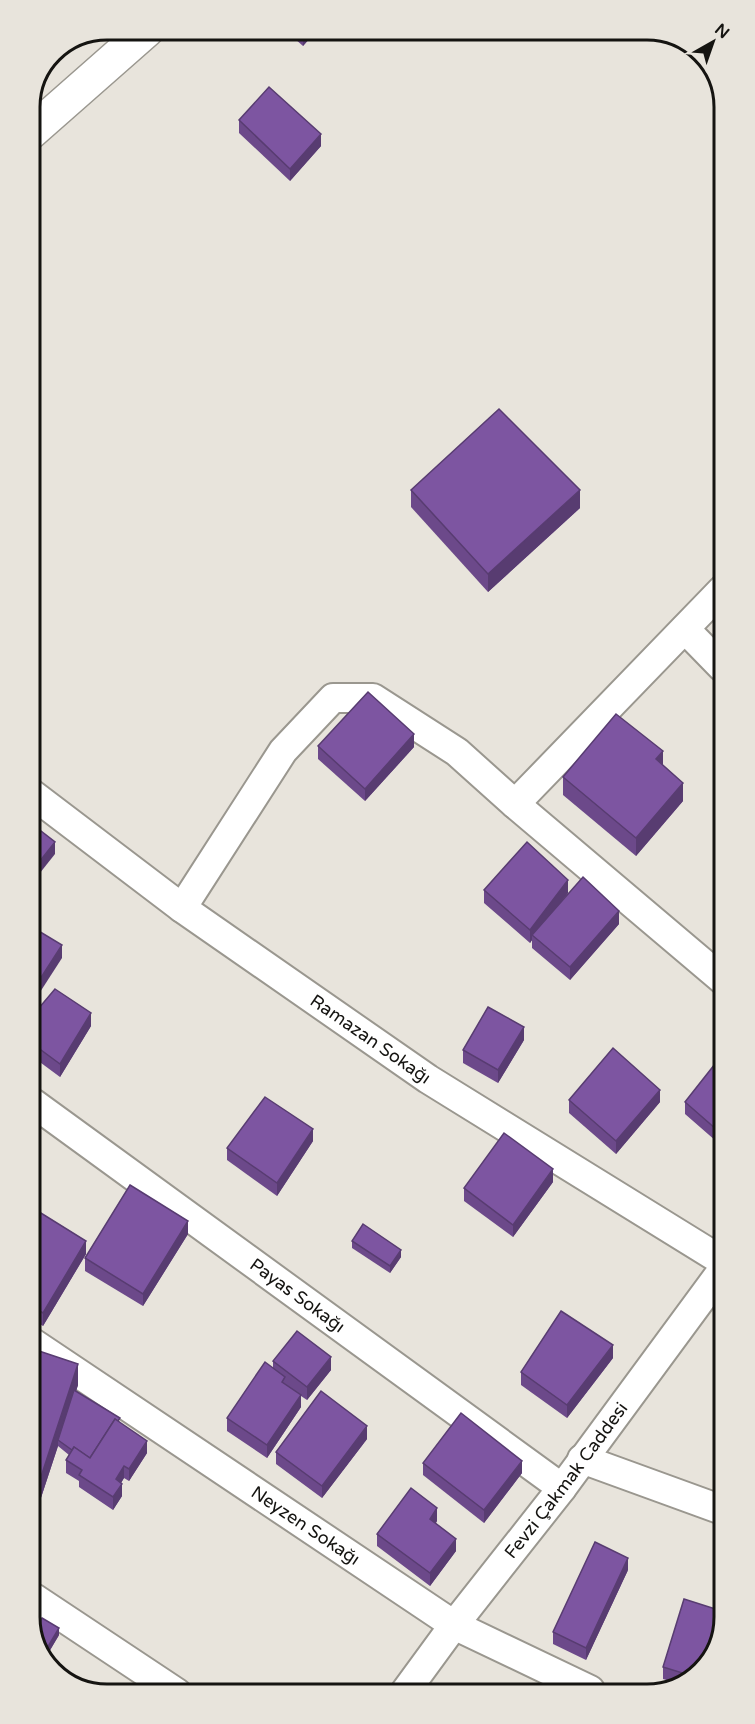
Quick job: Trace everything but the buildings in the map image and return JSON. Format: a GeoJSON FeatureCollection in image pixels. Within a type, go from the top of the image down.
{"type":"FeatureCollection","features":[{"type":"Feature","properties":{"kind":"street"},"geometry":{"type":"LineString","coordinates":[[41,123],[136,40]]}},
{"type":"Feature","properties":{"kind":"street"},"geometry":{"type":"LineString","coordinates":[[515,804],[714,598]]}},
{"type":"Feature","properties":{"kind":"street"},"geometry":{"type":"LineString","coordinates":[[684,629],[714,660]]}},
{"type":"Feature","properties":{"kind":"street"},"geometry":{"type":"LineString","coordinates":[[182,908],[283,751],[333,698],[373,698],[457,752],[714,972]]}},
{"type":"Feature","properties":{"kind":"street","name":"Ramazan Sokağı"},"geometry":{"type":"LineString","coordinates":[[41,800],[182,908],[428,1079],[714,1256]]}},
{"type":"Feature","properties":{"kind":"street","name":"Payas Sokağı"},"geometry":{"type":"LineString","coordinates":[[40,1108],[562,1488]]}},
{"type":"Feature","properties":{"kind":"street","name":"Fevzi Çakmak Caddesi"},"geometry":{"type":"LineString","coordinates":[[411,1684],[454,1625],[562,1488],[714,1281]]}},
{"type":"Feature","properties":{"kind":"street","name":"Neyzen Sokağı"},"geometry":{"type":"LineString","coordinates":[[40,1348],[454,1625],[577,1684]]}},
{"type":"Feature","properties":{"kind":"street"},"geometry":{"type":"LineString","coordinates":[[582,1459],[714,1507]]}},
{"type":"Feature","properties":{"kind":"street"},"geometry":{"type":"LineString","coordinates":[[40,1602],[162,1683]]}}]}
